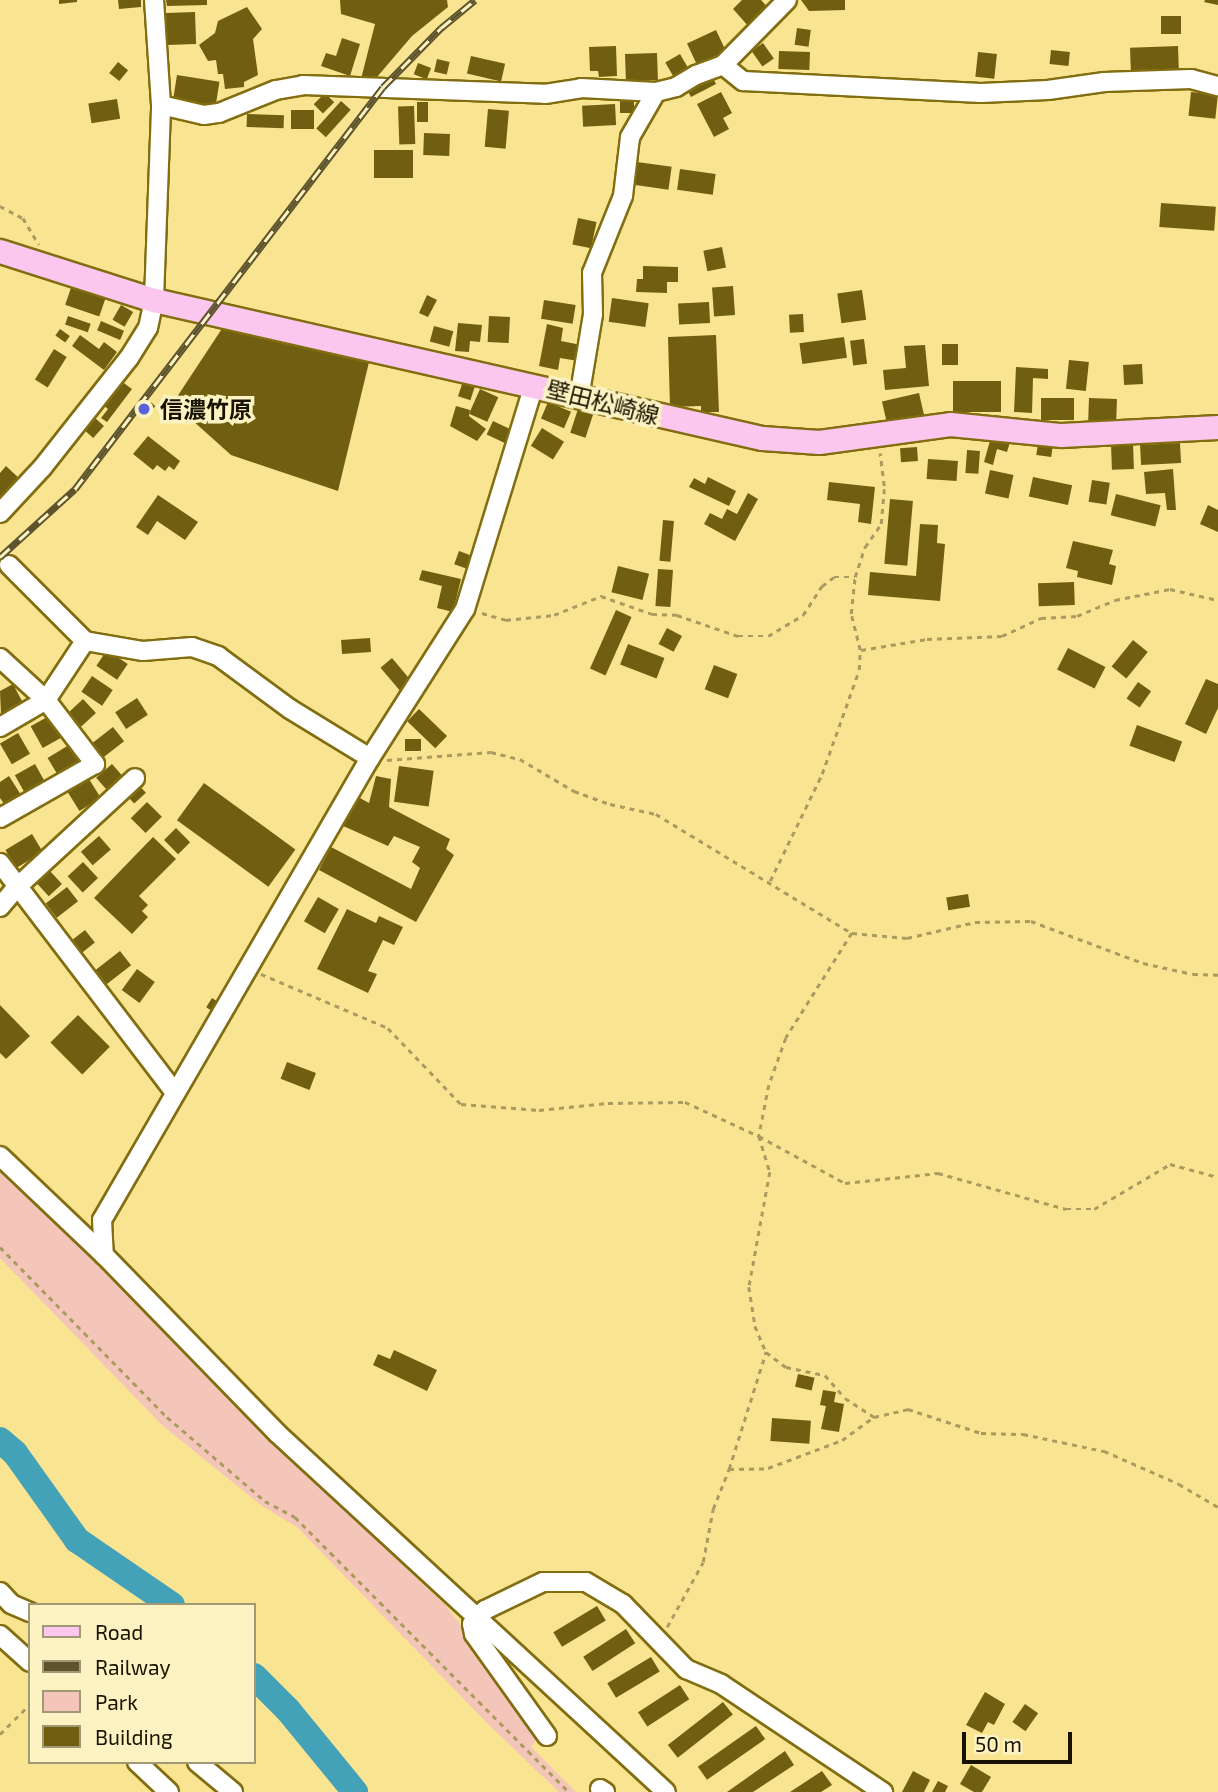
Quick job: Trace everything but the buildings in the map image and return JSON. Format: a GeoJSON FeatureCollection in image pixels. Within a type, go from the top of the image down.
{"type":"FeatureCollection","features":[{"type":"Feature","properties":{"kind":"main road","name":"壁田松崎線"},"geometry":{"type":"LineString","coordinates":[[0,251],[154,300],[762,438],[819,442],[950,424],[1061,435],[1218,427]]}},
{"type":"Feature","properties":{"kind":"street"},"geometry":{"type":"LineString","coordinates":[[0,513],[42,468],[129,358],[148,328],[154,300],[161,105],[154,0]]}},
{"type":"Feature","properties":{"kind":"street"},"geometry":{"type":"LineString","coordinates":[[161,105],[204,116],[276,90],[303,85],[545,94],[581,88],[656,92],[676,87],[696,75],[723,65],[788,0]]}},
{"type":"Feature","properties":{"kind":"street"},"geometry":{"type":"LineString","coordinates":[[723,65],[743,81],[981,93],[1048,90],[1104,82],[1182,79],[1218,86]]}},
{"type":"Feature","properties":{"kind":"street"},"geometry":{"type":"LineString","coordinates":[[579,398],[593,314],[592,273],[623,197],[630,137],[656,92]]}},
{"type":"Feature","properties":{"kind":"street"},"geometry":{"type":"LineString","coordinates":[[104,1255],[102,1220],[370,758],[465,609],[534,385]]}},
{"type":"Feature","properties":{"kind":"street"},"geometry":{"type":"LineString","coordinates":[[9,565],[85,641],[143,651],[192,648],[218,656],[290,709],[370,758]]}},
{"type":"Feature","properties":{"kind":"street"},"geometry":{"type":"LineString","coordinates":[[0,727],[46,700],[85,641]]}},
{"type":"Feature","properties":{"kind":"street"},"geometry":{"type":"LineString","coordinates":[[0,658],[46,700],[95,764],[0,818]]}},
{"type":"Feature","properties":{"kind":"street"},"geometry":{"type":"LineString","coordinates":[[0,907],[16,887],[135,778]]}},
{"type":"Feature","properties":{"kind":"street"},"geometry":{"type":"LineString","coordinates":[[0,863],[175,1093]]}},
{"type":"Feature","properties":{"kind":"street"},"geometry":{"type":"LineString","coordinates":[[0,1156],[104,1255],[277,1433],[666,1792]]}},
{"type":"Feature","properties":{"kind":"street"},"geometry":{"type":"LineString","coordinates":[[547,1736],[474,1634],[472,1624],[485,1609],[543,1582],[586,1582],[622,1604],[686,1669],[721,1684],[868,1786],[883,1792]]}},
{"type":"Feature","properties":{"kind":"street"},"geometry":{"type":"LineString","coordinates":[[0,1592],[11,1604],[28,1611]]}},
{"type":"Feature","properties":{"kind":"street"},"geometry":{"type":"LineString","coordinates":[[0,1635],[28,1660]]}},
{"type":"Feature","properties":{"kind":"street"},"geometry":{"type":"LineString","coordinates":[[139,1764],[169,1792]]}},
{"type":"Feature","properties":{"kind":"street"},"geometry":{"type":"LineString","coordinates":[[199,1764],[233,1792]]}},
{"type":"Feature","properties":{"kind":"path"},"geometry":{"type":"LineString","coordinates":[[0,206],[23,218],[54,268]]}},
{"type":"Feature","properties":{"kind":"path"},"geometry":{"type":"LineString","coordinates":[[769,881],[822,774],[859,670],[860,650],[850,614],[855,578],[865,547],[881,524],[884,486],[877,436]]}},
{"type":"Feature","properties":{"kind":"path"},"geometry":{"type":"LineString","coordinates":[[465,609],[506,620],[554,615],[601,596],[652,614],[677,615],[738,636],[768,636],[803,615],[822,586],[834,577],[855,578]]}},
{"type":"Feature","properties":{"kind":"path"},"geometry":{"type":"LineString","coordinates":[[860,650],[926,639],[1002,636],[1041,618],[1077,616],[1115,600],[1170,589],[1218,600]]}},
{"type":"Feature","properties":{"kind":"path"},"geometry":{"type":"LineString","coordinates":[[370,758],[393,761],[491,752],[520,759],[574,791],[610,804],[656,814],[852,933],[907,938],[975,922],[1031,921],[1143,963],[1193,974],[1218,975]]}},
{"type":"Feature","properties":{"kind":"path"},"geometry":{"type":"LineString","coordinates":[[852,933],[786,1038],[769,1085],[760,1136],[770,1172],[749,1287],[755,1326],[766,1352],[786,1367],[825,1375],[845,1398],[874,1417]]}},
{"type":"Feature","properties":{"kind":"path"},"geometry":{"type":"LineString","coordinates":[[247,967],[388,1028],[461,1104],[539,1110],[608,1103],[685,1102],[760,1136],[845,1183],[938,1173],[1066,1209],[1094,1209],[1170,1164],[1218,1177]]}},
{"type":"Feature","properties":{"kind":"path"},"geometry":{"type":"LineString","coordinates":[[0,1247],[167,1417],[265,1500],[295,1517],[569,1792]]}},
{"type":"Feature","properties":{"kind":"path"},"geometry":{"type":"LineString","coordinates":[[658,1641],[703,1562],[713,1509],[729,1469],[766,1352]]}},
{"type":"Feature","properties":{"kind":"path"},"geometry":{"type":"LineString","coordinates":[[729,1469],[768,1468],[842,1440],[874,1417],[908,1409],[981,1433],[1023,1434],[1104,1451],[1179,1484],[1218,1507]]}},
{"type":"Feature","properties":{"kind":"path"},"geometry":{"type":"LineString","coordinates":[[0,1734],[28,1706]]}},
{"type":"Feature","properties":{"kind":"green space"},"geometry":{"type":"Polygon","coordinates":[[[0,1166],[244,1414],[447,1607],[543,1731],[531,1747],[576,1792],[559,1792],[488,1724],[298,1528],[261,1505],[163,1426],[0,1258],[0,1166]]]}},
{"type":"Feature","properties":{"kind":"waterway"},"geometry":{"type":"LineString","coordinates":[[0,1440],[15,1453],[77,1540],[169,1603]]}},
{"type":"Feature","properties":{"kind":"waterway"},"geometry":{"type":"LineString","coordinates":[[256,1678],[288,1710],[355,1792]]}},
{"type":"Feature","properties":{"kind":"railway"},"geometry":{"type":"LineString","coordinates":[[0,557],[75,489],[383,87],[441,28],[475,0]]}},
{"type":"Feature","properties":{"kind":"place","name":"信濃竹原"},"geometry":{"type":"Point","coordinates":[144,409]}}]}
